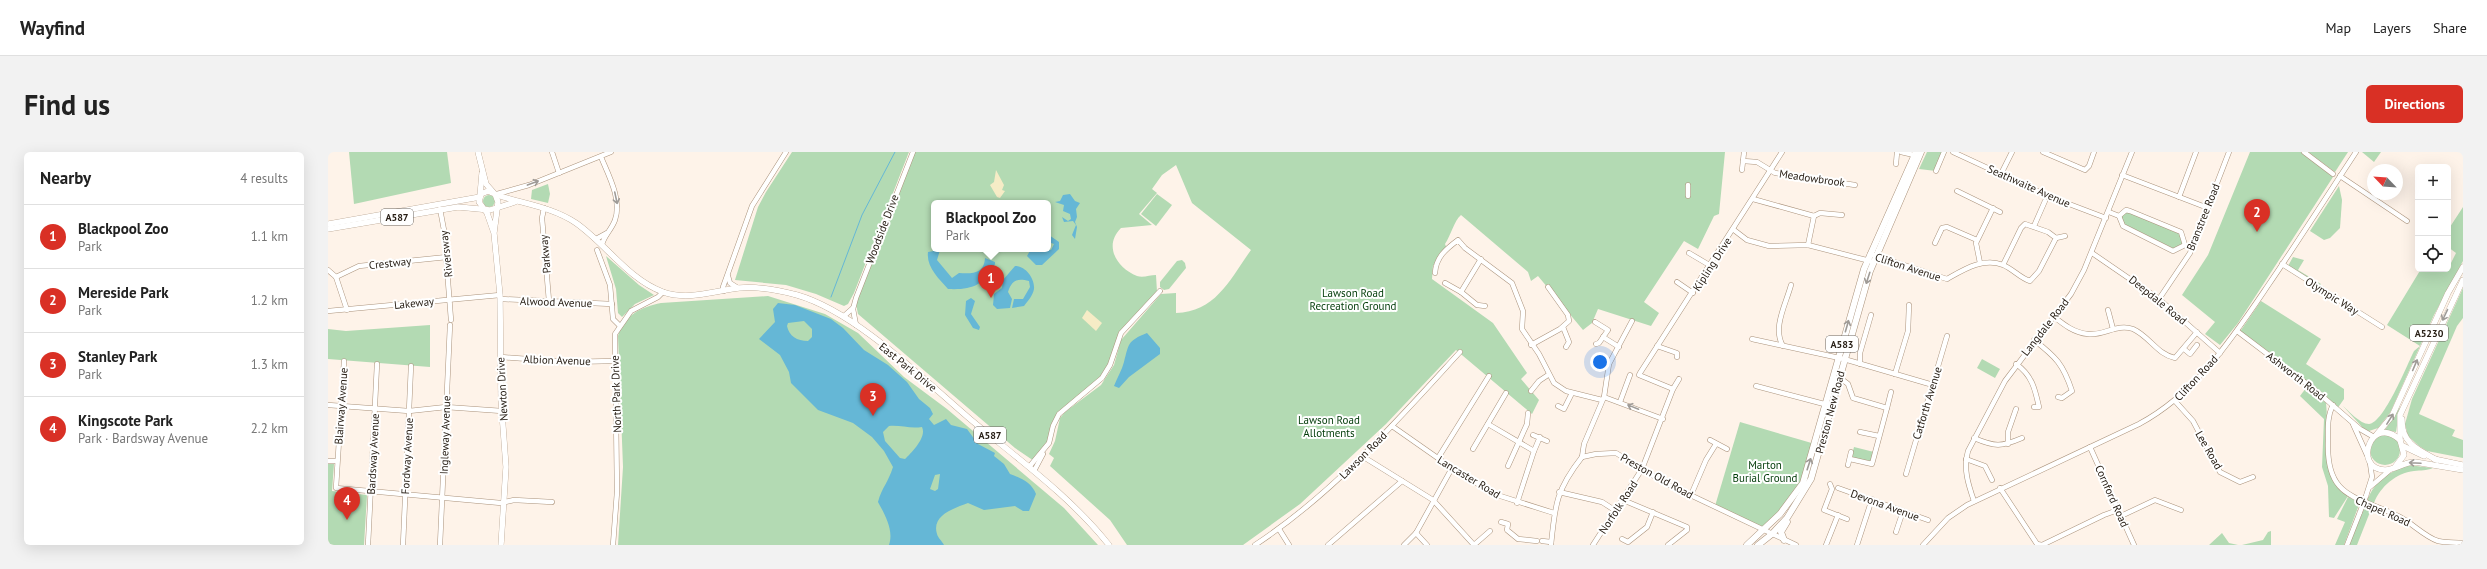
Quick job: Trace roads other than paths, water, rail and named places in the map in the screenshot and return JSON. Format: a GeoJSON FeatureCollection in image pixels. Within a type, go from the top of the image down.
{"type":"FeatureCollection","features":[{"type":"Feature","properties":{"kind":"highway","name":"Preston New Road"},"geometry":{"type":"LineString","coordinates":[[1872,258],[1921,152]]}},
{"type":"Feature","properties":{"kind":"highway","name":"Preston New Road"},"geometry":{"type":"LineString","coordinates":[[1758,545],[1800,487],[1819,438],[1872,258],[1915,154]]}},
{"type":"Feature","properties":{"kind":"highway","name":"Preston New Road"},"geometry":{"type":"LineString","coordinates":[[1747,545],[1768,532],[1796,505],[1811,479],[1819,438]]}},
{"type":"Feature","properties":{"kind":"highway","name":"A583"},"geometry":{"type":"LineString","coordinates":[[1784,540],[1782,530],[1802,502],[1811,479]]}},
{"type":"Feature","properties":{"kind":"highway"},"geometry":{"type":"LineString","coordinates":[[1752,545],[1768,532]]}},
{"type":"Feature","properties":{"kind":"main road"},"geometry":{"type":"LineString","coordinates":[[478,152],[486,184],[495,194],[496,206],[490,210],[484,209],[479,204],[482,171]]}},
{"type":"Feature","properties":{"kind":"main road"},"geometry":{"type":"LineString","coordinates":[[480,197],[486,191],[495,194]]}},
{"type":"Feature","properties":{"kind":"main road","name":"A587"},"geometry":{"type":"LineString","coordinates":[[495,194],[515,202],[544,208],[571,220],[602,245]]}},
{"type":"Feature","properties":{"kind":"main road","name":"A587"},"geometry":{"type":"LineString","coordinates":[[328,224],[480,197]]}},
{"type":"Feature","properties":{"kind":"main road","name":"A587"},"geometry":{"type":"LineString","coordinates":[[496,206],[515,202]]}},
{"type":"Feature","properties":{"kind":"main road","name":"A587"},"geometry":{"type":"LineString","coordinates":[[328,229],[440,209],[468,206],[484,209]]}},
{"type":"Feature","properties":{"kind":"main road","name":"Newton Drive"},"geometry":{"type":"LineString","coordinates":[[496,206],[494,233],[500,297],[500,357],[506,467],[501,545]]}},
{"type":"Feature","properties":{"kind":"main road","name":"Newton Drive"},"geometry":{"type":"LineString","coordinates":[[484,209],[494,233]]}},
{"type":"Feature","properties":{"kind":"main road","name":"East Park Drive"},"geometry":{"type":"LineString","coordinates":[[602,245],[644,282],[663,292],[689,296],[739,288],[766,288],[796,295],[820,303],[844,316],[1034,471],[1080,513],[1109,545]]}},
{"type":"Feature","properties":{"kind":"main road","name":"A5230"},"geometry":{"type":"LineString","coordinates":[[2368,458],[2368,446],[2392,416],[2445,299],[2463,267]]}},
{"type":"Feature","properties":{"kind":"main road","name":"A5230"},"geometry":{"type":"LineString","coordinates":[[2394,468],[2403,458],[2399,419],[2432,342],[2463,280]]}},
{"type":"Feature","properties":{"kind":"main road","name":"A5230"},"geometry":{"type":"LineString","coordinates":[[2405,405],[2402,424],[2406,439],[2414,448],[2437,460]]}},
{"type":"Feature","properties":{"kind":"main road","name":"A5230"},"geometry":{"type":"LineString","coordinates":[[2376,436],[2390,433],[2416,454],[2463,465]]}},
{"type":"Feature","properties":{"kind":"main road"},"geometry":{"type":"LineString","coordinates":[[2368,458],[2379,469],[2394,468],[2414,462],[2463,470]]}},
{"type":"Feature","properties":{"kind":"street"},"geometry":{"type":"LineString","coordinates":[[552,152],[559,173]]}},
{"type":"Feature","properties":{"kind":"street"},"geometry":{"type":"LineString","coordinates":[[495,194],[510,192],[611,152]]}},
{"type":"Feature","properties":{"kind":"street"},"geometry":{"type":"LineString","coordinates":[[724,291],[723,287],[752,206],[786,152]]}},
{"type":"Feature","properties":{"kind":"street","name":"Woodside Drive"},"geometry":{"type":"LineString","coordinates":[[844,316],[853,308],[913,152]]}},
{"type":"Feature","properties":{"kind":"street"},"geometry":{"type":"LineString","coordinates":[[1741,168],[1744,152]]}},
{"type":"Feature","properties":{"kind":"street","name":"Kipling Drive"},"geometry":{"type":"LineString","coordinates":[[1673,389],[1639,375],[1711,266],[1782,152]]}},
{"type":"Feature","properties":{"kind":"street"},"geometry":{"type":"LineString","coordinates":[[1896,164],[1897,152]]}},
{"type":"Feature","properties":{"kind":"street","name":"Preston New Road"},"geometry":{"type":"LineString","coordinates":[[1901,152],[1915,154]]}},
{"type":"Feature","properties":{"kind":"street"},"geometry":{"type":"LineString","coordinates":[[1936,171],[1944,152]]}},
{"type":"Feature","properties":{"kind":"street","name":"Seathwaite Avenue"},"geometry":{"type":"LineString","coordinates":[[1953,152],[2048,196],[2106,218]]}},
{"type":"Feature","properties":{"kind":"street"},"geometry":{"type":"LineString","coordinates":[[2001,174],[2012,152]]}},
{"type":"Feature","properties":{"kind":"street"},"geometry":{"type":"LineString","coordinates":[[2043,152],[2085,170],[2094,152]]}},
{"type":"Feature","properties":{"kind":"street","name":"Langdale Road"},"geometry":{"type":"LineString","coordinates":[[1974,501],[1968,483],[1966,460],[1974,438],[2016,364],[2070,294],[2092,253],[2132,152]]}},
{"type":"Feature","properties":{"kind":"street"},"geometry":{"type":"LineString","coordinates":[[2179,197],[2196,152]]}},
{"type":"Feature","properties":{"kind":"street","name":"Branstree Road"},"geometry":{"type":"LineString","coordinates":[[2159,299],[2192,248],[2229,152]]}},
{"type":"Feature","properties":{"kind":"street"},"geometry":{"type":"LineString","coordinates":[[2304,152],[2333,174]]}},
{"type":"Feature","properties":{"kind":"street","name":"Clifton Road"},"geometry":{"type":"LineString","coordinates":[[1923,545],[1948,518],[1974,501],[2146,420],[2175,401],[2220,353],[2237,331],[2356,152]]}},
{"type":"Feature","properties":{"kind":"street"},"geometry":{"type":"LineString","coordinates":[[601,157],[617,201],[616,218],[602,245]]}},
{"type":"Feature","properties":{"kind":"street","name":"Meadowbrook"},"geometry":{"type":"LineString","coordinates":[[1743,161],[1757,162],[1775,174],[1854,185]]}},
{"type":"Feature","properties":{"kind":"street"},"geometry":{"type":"LineString","coordinates":[[2122,175],[2208,208]]}},
{"type":"Feature","properties":{"kind":"street"},"geometry":{"type":"LineString","coordinates":[[2340,176],[2407,221]]}},
{"type":"Feature","properties":{"kind":"street"},"geometry":{"type":"LineString","coordinates":[[1688,185],[1688,196]]}},
{"type":"Feature","properties":{"kind":"street"},"geometry":{"type":"LineString","coordinates":[[1957,191],[2000,212]]}},
{"type":"Feature","properties":{"kind":"street"},"geometry":{"type":"LineString","coordinates":[[1753,199],[1814,216],[1820,213],[1842,215]]}},
{"type":"Feature","properties":{"kind":"street"},"geometry":{"type":"LineString","coordinates":[[2034,226],[2045,201]]}},
{"type":"Feature","properties":{"kind":"street","name":"Parkway"},"geometry":{"type":"LineString","coordinates":[[544,208],[542,218],[549,301]]}},
{"type":"Feature","properties":{"kind":"street"},"geometry":{"type":"LineString","coordinates":[[1993,208],[1976,244],[1980,263],[2003,265],[2030,281],[2039,271],[2056,238]]}},
{"type":"Feature","properties":{"kind":"street","name":"Riversway"},"geometry":{"type":"LineString","coordinates":[[440,209],[447,257],[450,299]]}},
{"type":"Feature","properties":{"kind":"street"},"geometry":{"type":"LineString","coordinates":[[2119,216],[2126,210],[2130,211],[2181,232],[2185,245],[2192,248]]}},
{"type":"Feature","properties":{"kind":"street"},"geometry":{"type":"LineString","coordinates":[[2108,212],[2119,216]]}},
{"type":"Feature","properties":{"kind":"street"},"geometry":{"type":"LineString","coordinates":[[1808,245],[1814,216]]}},
{"type":"Feature","properties":{"kind":"street"},"geometry":{"type":"LineString","coordinates":[[2119,216],[2119,220],[2123,226],[2173,251],[2185,245]]}},
{"type":"Feature","properties":{"kind":"street"},"geometry":{"type":"LineString","coordinates":[[2003,265],[2021,228],[2025,224],[2048,232],[2056,238],[2065,236]]}},
{"type":"Feature","properties":{"kind":"street"},"geometry":{"type":"LineString","coordinates":[[1935,243],[1942,228],[1947,227],[1977,240]]}},
{"type":"Feature","properties":{"kind":"street","name":"Clifton Avenue"},"geometry":{"type":"LineString","coordinates":[[1734,230],[1747,240],[1768,246],[1808,245],[1872,258],[1947,279],[1980,263]]}},
{"type":"Feature","properties":{"kind":"street"},"geometry":{"type":"LineString","coordinates":[[596,239],[609,232]]}},
{"type":"Feature","properties":{"kind":"street"},"geometry":{"type":"LineString","coordinates":[[1435,273],[1436,263],[1447,248],[1458,240],[1465,248],[1512,283],[1523,311],[1522,329],[1531,345],[1539,354],[1548,375],[1562,390],[1620,402],[1663,419]]}},
{"type":"Feature","properties":{"kind":"street"},"geometry":{"type":"LineString","coordinates":[[597,250],[608,274],[613,319],[619,325],[631,311],[658,297],[663,292]]}},
{"type":"Feature","properties":{"kind":"street"},"geometry":{"type":"LineString","coordinates":[[1689,253],[1711,266]]}},
{"type":"Feature","properties":{"kind":"street","name":"Deepdale Road"},"geometry":{"type":"LineString","coordinates":[[2092,253],[2159,299],[2220,353]]}},
{"type":"Feature","properties":{"kind":"street","name":"Crestway"},"geometry":{"type":"LineString","coordinates":[[336,277],[359,266],[447,257]]}},
{"type":"Feature","properties":{"kind":"street"},"geometry":{"type":"LineString","coordinates":[[1461,292],[1481,259]]}},
{"type":"Feature","properties":{"kind":"street","name":"Olympic Way"},"geometry":{"type":"LineString","coordinates":[[2282,264],[2382,327]]}},
{"type":"Feature","properties":{"kind":"street"},"geometry":{"type":"LineString","coordinates":[[328,270],[336,277],[347,310]]}},
{"type":"Feature","properties":{"kind":"street"},"geometry":{"type":"LineString","coordinates":[[728,274],[730,283],[739,288]]}},
{"type":"Feature","properties":{"kind":"street","name":"Clifton Avenue"},"geometry":{"type":"LineString","coordinates":[[1947,279],[1949,284]]}},
{"type":"Feature","properties":{"kind":"street"},"geometry":{"type":"LineString","coordinates":[[1677,282],[1693,293]]}},
{"type":"Feature","properties":{"kind":"street"},"geometry":{"type":"LineString","coordinates":[[1445,283],[1461,292],[1477,306],[1485,306]]}},
{"type":"Feature","properties":{"kind":"street"},"geometry":{"type":"LineString","coordinates":[[1783,346],[1780,340],[1778,328],[1791,285]]}},
{"type":"Feature","properties":{"kind":"street"},"geometry":{"type":"LineString","coordinates":[[1531,345],[1569,322],[1568,315],[1548,287]]}},
{"type":"Feature","properties":{"kind":"street"},"geometry":{"type":"LineString","coordinates":[[1034,471],[1049,443],[1053,426],[1059,414],[1102,378],[1110,365],[1121,333],[1160,291]]}},
{"type":"Feature","properties":{"kind":"street","name":"Alwood Avenue"},"geometry":{"type":"LineString","coordinates":[[500,297],[612,304]]}},
{"type":"Feature","properties":{"kind":"street","name":"Lakeway"},"geometry":{"type":"LineString","coordinates":[[328,311],[450,299],[500,297]]}},
{"type":"Feature","properties":{"kind":"street","name":"Ingleway Avenue"},"geometry":{"type":"LineString","coordinates":[[440,545],[450,299]]}},
{"type":"Feature","properties":{"kind":"street"},"geometry":{"type":"LineString","coordinates":[[1895,374],[1908,331],[1909,305]]}},
{"type":"Feature","properties":{"kind":"street"},"geometry":{"type":"LineString","coordinates":[[853,308],[856,325]]}},
{"type":"Feature","properties":{"kind":"street"},"geometry":{"type":"LineString","coordinates":[[2108,310],[2114,329]]}},
{"type":"Feature","properties":{"kind":"street"},"geometry":{"type":"LineString","coordinates":[[2053,316],[2067,327],[2083,333],[2097,333],[2121,326],[2134,329],[2166,357],[2175,358],[2197,332]]}},
{"type":"Feature","properties":{"kind":"street","name":"Preston New Road"},"geometry":{"type":"LineString","coordinates":[[1860,364],[1860,353],[1869,317]]}},
{"type":"Feature","properties":{"kind":"street"},"geometry":{"type":"LineString","coordinates":[[1501,522],[1508,524],[1507,530],[1518,539],[1551,544],[1554,513],[1559,492],[1582,457],[1584,444],[1603,399],[1609,364],[1632,321]]}},
{"type":"Feature","properties":{"kind":"street"},"geometry":{"type":"LineString","coordinates":[[1595,322],[1608,330],[1596,344]]}},
{"type":"Feature","properties":{"kind":"street","name":"North Park Drive"},"geometry":{"type":"LineString","coordinates":[[613,545],[617,454],[614,361],[615,334],[619,325]]}},
{"type":"Feature","properties":{"kind":"street"},"geometry":{"type":"LineString","coordinates":[[1563,327],[1569,342],[1566,347]]}},
{"type":"Feature","properties":{"kind":"street","name":"Ashworth Road"},"geometry":{"type":"LineString","coordinates":[[2237,331],[2353,422],[2376,436]]}},
{"type":"Feature","properties":{"kind":"street","name":"Catforth Avenue"},"geometry":{"type":"LineString","coordinates":[[1902,469],[1906,472],[1947,336]]}},
{"type":"Feature","properties":{"kind":"street"},"geometry":{"type":"LineString","coordinates":[[1603,337],[1619,347]]}},
{"type":"Feature","properties":{"kind":"street"},"geometry":{"type":"LineString","coordinates":[[1752,339],[1860,364],[1932,385]]}},
{"type":"Feature","properties":{"kind":"street"},"geometry":{"type":"LineString","coordinates":[[2034,340],[2063,367],[2072,391],[2060,399]]}},
{"type":"Feature","properties":{"kind":"street"},"geometry":{"type":"LineString","coordinates":[[2184,349],[2190,354],[2197,345]]}},
{"type":"Feature","properties":{"kind":"street"},"geometry":{"type":"LineString","coordinates":[[1658,346],[1678,354]]}},
{"type":"Feature","properties":{"kind":"street","name":"Lawson Road"},"geometry":{"type":"LineString","coordinates":[[1255,545],[1319,499],[1392,426],[1460,352]]}},
{"type":"Feature","properties":{"kind":"street","name":"Albion Avenue"},"geometry":{"type":"LineString","coordinates":[[500,357],[567,362],[614,361]]}},
{"type":"Feature","properties":{"kind":"street","name":"Blairway Avenue"},"geometry":{"type":"LineString","coordinates":[[344,361],[336,488],[370,492]]}},
{"type":"Feature","properties":{"kind":"street","name":"Bardsway Avenue"},"geometry":{"type":"LineString","coordinates":[[368,545],[378,364]]}},
{"type":"Feature","properties":{"kind":"street"},"geometry":{"type":"LineString","coordinates":[[2016,364],[2026,371],[2032,380],[2039,407],[2034,407]]}},
{"type":"Feature","properties":{"kind":"street","name":"Fordway Avenue"},"geometry":{"type":"LineString","coordinates":[[403,545],[411,366]]}},
{"type":"Feature","properties":{"kind":"street"},"geometry":{"type":"LineString","coordinates":[[1531,391],[1538,382],[1548,375]]}},
{"type":"Feature","properties":{"kind":"street"},"geometry":{"type":"LineString","coordinates":[[1620,402],[1630,375]]}},
{"type":"Feature","properties":{"kind":"street"},"geometry":{"type":"LineString","coordinates":[[1438,458],[1489,376]]}},
{"type":"Feature","properties":{"kind":"street","name":"Norfolk Road"},"geometry":{"type":"LineString","coordinates":[[1593,545],[1642,469],[1663,419],[1673,389],[1679,379]]}},
{"type":"Feature","properties":{"kind":"street"},"geometry":{"type":"LineString","coordinates":[[1837,379],[1848,384],[1853,398],[1887,408]]}},
{"type":"Feature","properties":{"kind":"street"},"geometry":{"type":"LineString","coordinates":[[1756,386],[1829,405]]}},
{"type":"Feature","properties":{"kind":"street"},"geometry":{"type":"LineString","coordinates":[[1850,459],[1875,465],[1880,436],[1891,392]]}},
{"type":"Feature","properties":{"kind":"street"},"geometry":{"type":"LineString","coordinates":[[1473,449],[1488,424],[1489,419],[1506,393]]}},
{"type":"Feature","properties":{"kind":"street"},"geometry":{"type":"LineString","coordinates":[[1558,406],[1564,409],[1572,393]]}},
{"type":"Feature","properties":{"kind":"street","name":"Lee Road"},"geometry":{"type":"LineString","coordinates":[[2175,401],[2193,421],[2220,472],[2240,482],[2252,477]]}},
{"type":"Feature","properties":{"kind":"street"},"geometry":{"type":"LineString","coordinates":[[328,405],[409,411],[446,407],[502,411]]}},
{"type":"Feature","properties":{"kind":"street","name":"Chapel Road"},"geometry":{"type":"LineString","coordinates":[[2333,405],[2329,414],[2327,455],[2331,474],[2339,486],[2351,497],[2400,517],[2438,541],[2463,542]]}},
{"type":"Feature","properties":{"kind":"street"},"geometry":{"type":"LineString","coordinates":[[2008,444],[2008,432],[2016,409]]}},
{"type":"Feature","properties":{"kind":"street"},"geometry":{"type":"LineString","coordinates":[[1508,466],[1527,424],[1528,413]]}},
{"type":"Feature","properties":{"kind":"street","name":"Ashworth Road"},"geometry":{"type":"LineString","coordinates":[[2353,422],[2368,458]]}},
{"type":"Feature","properties":{"kind":"street"},"geometry":{"type":"LineString","coordinates":[[1488,424],[1519,444],[1534,451]]}},
{"type":"Feature","properties":{"kind":"street","name":"Lancaster Road"},"geometry":{"type":"LineString","coordinates":[[1392,426],[1452,468],[1494,494],[1517,503],[1554,513]]}},
{"type":"Feature","properties":{"kind":"street"},"geometry":{"type":"LineString","coordinates":[[1860,432],[1880,436]]}},
{"type":"Feature","properties":{"kind":"street"},"geometry":{"type":"LineString","coordinates":[[1533,435],[1547,441]]}},
{"type":"Feature","properties":{"kind":"street"},"geometry":{"type":"LineString","coordinates":[[1517,503],[1540,437]]}},
{"type":"Feature","properties":{"kind":"street"},"geometry":{"type":"LineString","coordinates":[[1974,438],[1989,445],[2003,446],[2022,438]]}},
{"type":"Feature","properties":{"kind":"street"},"geometry":{"type":"LineString","coordinates":[[1710,440],[1727,449]]}},
{"type":"Feature","properties":{"kind":"street"},"geometry":{"type":"LineString","coordinates":[[1691,495],[1706,460],[1716,444]]}},
{"type":"Feature","properties":{"kind":"street","name":"Cornford Road"},"geometry":{"type":"LineString","coordinates":[[2090,447],[2134,545]]}},
{"type":"Feature","properties":{"kind":"street"},"geometry":{"type":"LineString","coordinates":[[1029,467],[1043,452]]}},
{"type":"Feature","properties":{"kind":"street"},"geometry":{"type":"LineString","coordinates":[[1848,465],[1851,452]]}},
{"type":"Feature","properties":{"kind":"street","name":"Preston Old Road"},"geometry":{"type":"LineString","coordinates":[[1582,457],[1596,454],[1616,453],[1642,469],[1691,495],[1796,545]]}},
{"type":"Feature","properties":{"kind":"street"},"geometry":{"type":"LineString","coordinates":[[1362,456],[1433,500],[1474,545],[1490,531]]}},
{"type":"Feature","properties":{"kind":"street"},"geometry":{"type":"LineString","coordinates":[[2347,545],[2369,488],[2372,472],[2368,458]]}},
{"type":"Feature","properties":{"kind":"street"},"geometry":{"type":"LineString","coordinates":[[1966,460],[1985,466],[1992,480]]}},
{"type":"Feature","properties":{"kind":"street"},"geometry":{"type":"LineString","coordinates":[[328,461],[337,461]]}},
{"type":"Feature","properties":{"kind":"street"},"geometry":{"type":"LineString","coordinates":[[1404,545],[1416,533],[1452,468]]}},
{"type":"Feature","properties":{"kind":"street"},"geometry":{"type":"LineString","coordinates":[[2369,488],[2394,468]]}},
{"type":"Feature","properties":{"kind":"street"},"geometry":{"type":"LineString","coordinates":[[1328,545],[1402,481]]}},
{"type":"Feature","properties":{"kind":"street"},"geometry":{"type":"LineString","coordinates":[[1830,484],[1832,489],[1822,509],[1847,519]]}},
{"type":"Feature","properties":{"kind":"street"},"geometry":{"type":"LineString","coordinates":[[2000,488],[2037,544],[2042,545],[2104,514],[2118,510]]}},
{"type":"Feature","properties":{"kind":"street","name":"Devona Avenue"},"geometry":{"type":"LineString","coordinates":[[1840,495],[1840,489],[1928,520]]}},
{"type":"Feature","properties":{"kind":"street"},"geometry":{"type":"LineString","coordinates":[[370,492],[504,503],[514,500],[552,502]]}},
{"type":"Feature","properties":{"kind":"street"},"geometry":{"type":"LineString","coordinates":[[1559,492],[1602,502],[1616,510]]}},
{"type":"Feature","properties":{"kind":"street"},"geometry":{"type":"LineString","coordinates":[[1623,500],[1688,526],[1687,530],[1668,545]]}},
{"type":"Feature","properties":{"kind":"street"},"geometry":{"type":"LineString","coordinates":[[1857,545],[1872,500]]}},
{"type":"Feature","properties":{"kind":"street"},"geometry":{"type":"LineString","coordinates":[[2121,516],[2155,500],[2181,510]]}},
{"type":"Feature","properties":{"kind":"street"},"geometry":{"type":"LineString","coordinates":[[1896,532],[1903,511]]}},
{"type":"Feature","properties":{"kind":"street"},"geometry":{"type":"LineString","coordinates":[[1622,540],[1628,542],[1647,528],[1653,512]]}},
{"type":"Feature","properties":{"kind":"street"},"geometry":{"type":"LineString","coordinates":[[1826,545],[1838,515]]}},
{"type":"Feature","properties":{"kind":"street"},"geometry":{"type":"LineString","coordinates":[[1279,529],[1289,545]]}},
{"type":"Feature","properties":{"kind":"street"},"geometry":{"type":"LineString","coordinates":[[1416,533],[1426,545]]}},
{"type":"Feature","properties":{"kind":"water"},"geometry":{"type":"Polygon","coordinates":[[[1070,194],[1075,201],[1080,203],[1076,209],[1077,217],[1075,222],[1077,227],[1075,239],[1072,235],[1076,225],[1073,221],[1064,222],[1062,217],[1068,221],[1071,219],[1070,214],[1063,211],[1064,205],[1055,202],[1060,201],[1063,195],[1070,194]]]}},
{"type":"Feature","properties":{"kind":"water"},"geometry":{"type":"Polygon","coordinates":[[[1051,236],[1059,242],[1059,249],[1042,265],[1036,265],[1027,256],[1029,252],[1051,252],[1054,244],[1051,243],[1051,236]]]}},
{"type":"Feature","properties":{"kind":"water"},"geometry":{"type":"Polygon","coordinates":[[[928,252],[939,252],[937,260],[952,278],[959,273],[973,273],[980,270],[985,258],[995,262],[995,264],[986,277],[976,285],[964,289],[948,289],[931,268],[928,252]]]}},
{"type":"Feature","properties":{"kind":"water"},"geometry":{"type":"Polygon","coordinates":[[[1015,266],[1023,268],[1031,277],[1034,285],[1033,293],[1024,306],[1012,308],[1014,299],[1023,299],[1030,287],[1029,281],[1018,280],[1013,282],[1008,292],[1012,299],[1010,308],[997,309],[993,305],[994,294],[1002,288],[1003,280],[1015,266]]]}},
{"type":"Feature","properties":{"kind":"water"},"geometry":{"type":"Polygon","coordinates":[[[971,298],[975,301],[971,314],[980,327],[979,330],[973,328],[965,315],[966,301],[971,298]]]}},
{"type":"Feature","properties":{"kind":"water"},"geometry":{"type":"Polygon","coordinates":[[[778,303],[795,305],[831,319],[843,328],[864,350],[888,365],[907,382],[919,399],[930,408],[933,414],[929,419],[934,425],[946,419],[951,425],[967,429],[978,444],[995,453],[994,456],[1004,464],[1010,474],[1029,484],[1036,494],[1029,511],[1023,511],[1015,506],[984,510],[968,503],[945,513],[937,522],[937,534],[944,545],[889,545],[890,528],[878,502],[893,467],[884,451],[872,437],[853,423],[818,410],[791,383],[789,372],[780,355],[759,339],[775,322],[773,309],[778,303]],[[804,321],[788,323],[787,326],[788,330],[794,337],[800,340],[808,341],[812,337],[812,329],[804,321]],[[889,426],[883,432],[885,441],[900,458],[905,459],[921,440],[923,431],[922,427],[913,428],[889,426]],[[940,474],[935,475],[930,489],[935,491],[938,489],[940,474]]]}},
{"type":"Feature","properties":{"kind":"water"},"geometry":{"type":"Polygon","coordinates":[[[1147,333],[1160,348],[1160,354],[1129,377],[1119,388],[1114,386],[1122,368],[1128,347],[1136,338],[1147,333]]]}},
{"type":"Feature","properties":{"kind":"waterway"},"geometry":{"type":"LineString","coordinates":[[831,297],[862,215],[895,152]]}},
{"type":"Feature","properties":{"kind":"place","name":"Mereside Park"},"geometry":{"type":"Point","coordinates":[2257,232]}},
{"type":"Feature","properties":{"kind":"place","name":"Blackpool Zoo"},"geometry":{"type":"Point","coordinates":[991,298]}},
{"type":"Feature","properties":{"kind":"place","name":"Stanley Park"},"geometry":{"type":"Point","coordinates":[873,416]}},
{"type":"Feature","properties":{"kind":"place","name":"Kingscote Park"},"geometry":{"type":"Point","coordinates":[347,520]}},
{"type":"Feature","properties":{"kind":"park label","name":"Lawson Road Recreation Ground"},"geometry":{"type":"Point","coordinates":[1353,299]}},
{"type":"Feature","properties":{"kind":"park label","name":"Lawson Road Allotments"},"geometry":{"type":"Point","coordinates":[1329,426]}},
{"type":"Feature","properties":{"kind":"park label","name":"Marton Burial Ground"},"geometry":{"type":"Point","coordinates":[1765,471]}}]}
